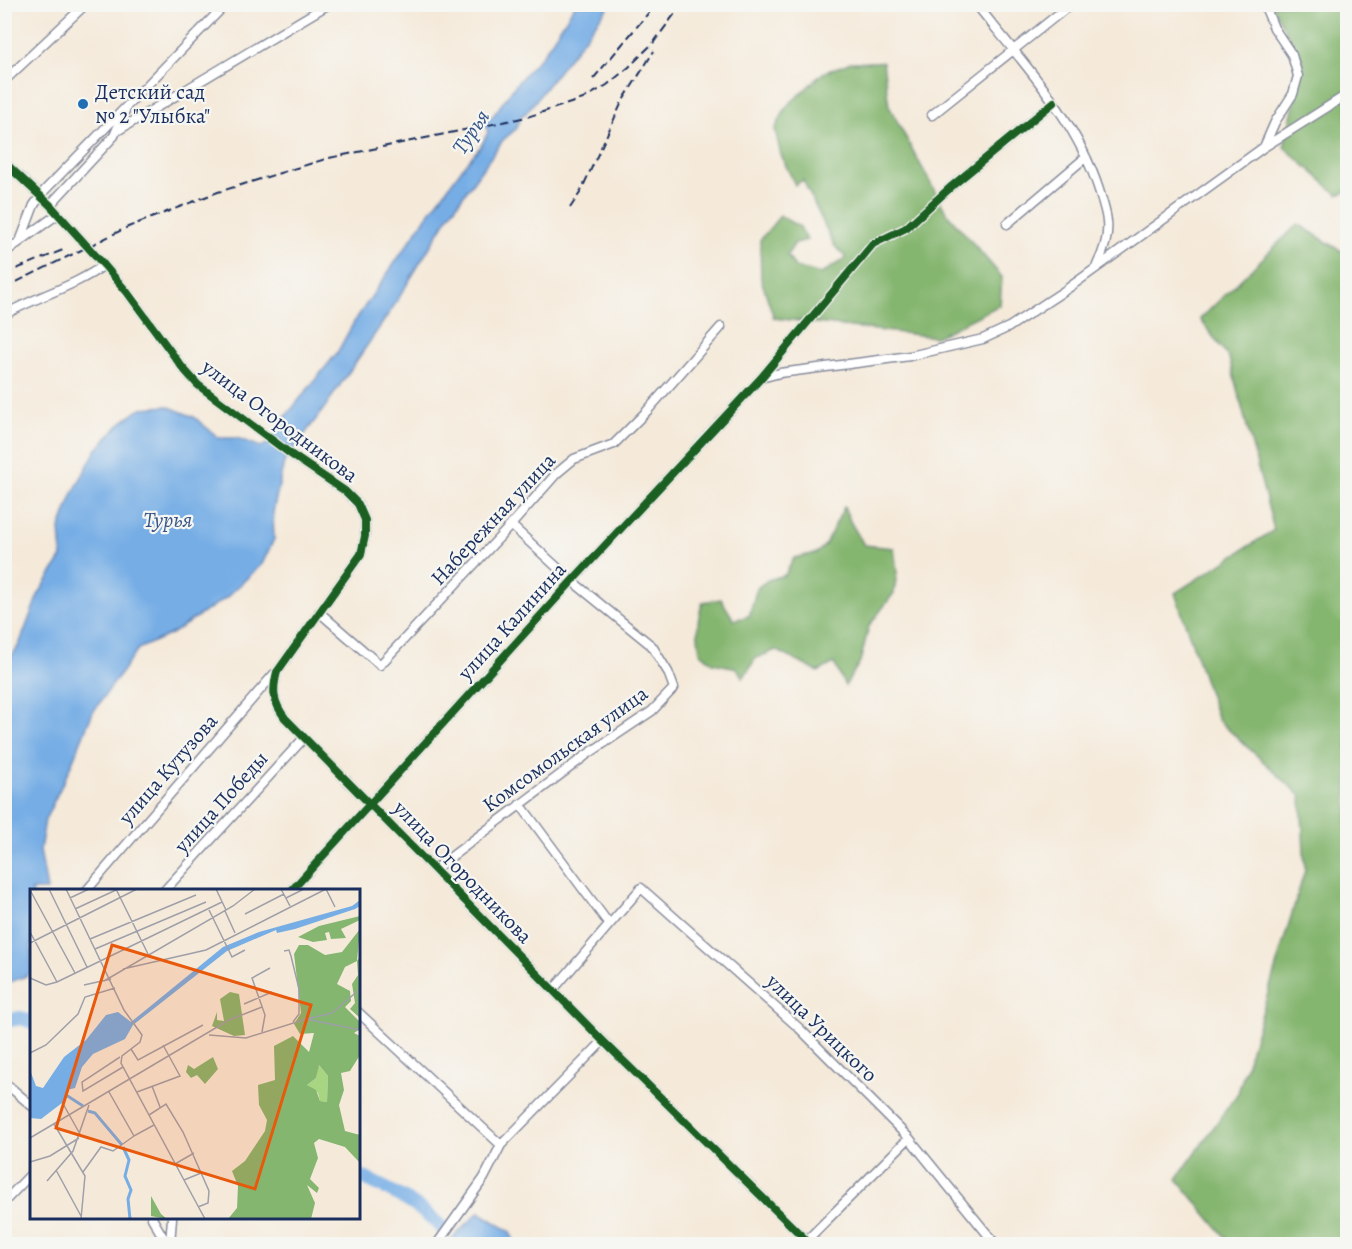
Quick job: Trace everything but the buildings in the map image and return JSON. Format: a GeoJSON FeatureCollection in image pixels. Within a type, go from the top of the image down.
{"type":"FeatureCollection","features":[{"type":"Feature","properties":{"kind":"street"},"geometry":{"type":"LineString","coordinates":[[4,81],[86,4]]}},
{"type":"Feature","properties":{"kind":"street"},"geometry":{"type":"LineString","coordinates":[[21,239],[34,205],[41,195],[226,4]]}},
{"type":"Feature","properties":{"kind":"street"},"geometry":{"type":"LineString","coordinates":[[50,205],[117,131],[329,4]]}},
{"type":"Feature","properties":{"kind":"street"},"geometry":{"type":"LineString","coordinates":[[976,4],[1054,102],[1083,148],[1096,180],[1107,221],[1103,252],[1096,268]]}},
{"type":"Feature","properties":{"kind":"street"},"geometry":{"type":"LineString","coordinates":[[932,115],[1071,4]]}},
{"type":"Feature","properties":{"kind":"street"},"geometry":{"type":"LineString","coordinates":[[1264,4],[1274,28],[1292,55],[1298,76],[1293,94],[1275,122],[1264,147]]}},
{"type":"Feature","properties":{"kind":"street"},"geometry":{"type":"LineString","coordinates":[[761,378],[780,373],[856,365],[910,356],[983,339],[1010,327],[1264,147],[1347,94]]}},
{"type":"Feature","properties":{"kind":"street","name":"улица Калинина"},"geometry":{"type":"LineString","coordinates":[[294,889],[572,581],[761,378],[873,244],[906,228],[952,186],[1054,102]]}},
{"type":"Feature","properties":{"kind":"street"},"geometry":{"type":"LineString","coordinates":[[117,131],[127,105]]}},
{"type":"Feature","properties":{"kind":"street"},"geometry":{"type":"LineString","coordinates":[[1007,224],[1086,157]]}},
{"type":"Feature","properties":{"kind":"street","name":"улица Огородникова"},"geometry":{"type":"LineString","coordinates":[[4,162],[41,195],[104,265],[198,385],[345,491],[358,504],[366,520],[366,536],[361,554],[277,672],[273,694],[277,707],[304,738],[603,1041],[808,1243]]}},
{"type":"Feature","properties":{"kind":"street"},"geometry":{"type":"LineString","coordinates":[[4,253],[58,214]]}},
{"type":"Feature","properties":{"kind":"street"},"geometry":{"type":"LineString","coordinates":[[4,315],[86,278],[104,265]]}},
{"type":"Feature","properties":{"kind":"street","name":"Набережная улица"},"geometry":{"type":"LineString","coordinates":[[319,612],[380,665],[556,474],[574,459],[614,444],[647,411],[721,327]]}},
{"type":"Feature","properties":{"kind":"street","name":"Комсомольская улица"},"geometry":{"type":"LineString","coordinates":[[435,869],[585,756],[652,711],[674,688],[668,672],[652,646],[572,581],[511,525]]}},
{"type":"Feature","properties":{"kind":"street","name":"улица Кутузова"},"geometry":{"type":"LineString","coordinates":[[89,889],[277,672]]}},
{"type":"Feature","properties":{"kind":"street","name":"улица Победы"},"geometry":{"type":"LineString","coordinates":[[167,889],[304,738]]}},
{"type":"Feature","properties":{"kind":"street"},"geometry":{"type":"LineString","coordinates":[[520,804],[609,924]]}},
{"type":"Feature","properties":{"kind":"street","name":"улица Урицкого"},"geometry":{"type":"LineString","coordinates":[[553,990],[641,888],[799,1028],[909,1138],[992,1243]]}},
{"type":"Feature","properties":{"kind":"street"},"geometry":{"type":"LineString","coordinates":[[360,1014],[501,1145]]}},
{"type":"Feature","properties":{"kind":"street"},"geometry":{"type":"LineString","coordinates":[[437,1245],[484,1178],[501,1145],[603,1041]]}},
{"type":"Feature","properties":{"kind":"street"},"geometry":{"type":"LineString","coordinates":[[4,1082],[30,1104]]}},
{"type":"Feature","properties":{"kind":"street"},"geometry":{"type":"LineString","coordinates":[[808,1243],[909,1138]]}},
{"type":"Feature","properties":{"kind":"street"},"geometry":{"type":"LineString","coordinates":[[4,1202],[30,1175]]}},
{"type":"Feature","properties":{"kind":"street"},"geometry":{"type":"LineString","coordinates":[[153,1219],[169,1245]]}},
{"type":"Feature","properties":{"kind":"street"},"geometry":{"type":"LineString","coordinates":[[169,1245],[172,1219]]}},
{"type":"Feature","properties":{"kind":"green space"},"geometry":{"type":"Polygon","coordinates":[[[1272,5],[1347,5],[1348,191],[1338,195],[1284,147],[1303,65],[1272,5]]]}},
{"type":"Feature","properties":{"kind":"green space"},"geometry":{"type":"Polygon","coordinates":[[[851,62],[883,62],[889,106],[946,212],[1002,277],[1000,305],[936,337],[774,318],[761,279],[760,240],[780,216],[800,227],[807,240],[795,243],[787,255],[795,267],[821,274],[846,258],[834,245],[803,180],[795,185],[781,155],[775,129],[787,106],[823,73],[851,62]]]}},
{"type":"Feature","properties":{"kind":"green space"},"geometry":{"type":"Polygon","coordinates":[[[1298,224],[1348,255],[1347,1244],[1231,1244],[1177,1179],[1238,1093],[1305,870],[1301,796],[1218,720],[1175,593],[1274,530],[1229,358],[1200,319],[1298,224]]]}},
{"type":"Feature","properties":{"kind":"green space"},"geometry":{"type":"Polygon","coordinates":[[[844,507],[864,545],[894,548],[897,572],[894,593],[869,626],[860,662],[845,686],[834,663],[818,672],[776,650],[756,658],[743,678],[737,668],[713,663],[700,652],[698,627],[703,602],[721,599],[734,620],[749,616],[757,588],[768,580],[785,575],[794,558],[817,553],[825,545],[844,507]]]}},
{"type":"Feature","properties":{"kind":"water","name":"Турья"},"geometry":{"type":"Polygon","coordinates":[[[575,5],[610,5],[526,113],[521,116],[516,129],[503,140],[448,217],[392,309],[284,462],[273,512],[274,539],[262,564],[226,598],[171,634],[138,649],[93,712],[45,820],[40,850],[47,889],[30,889],[30,972],[26,976],[5,984],[5,666],[19,645],[38,595],[62,557],[60,528],[72,495],[96,450],[122,422],[142,408],[167,406],[194,417],[219,438],[237,438],[261,447],[269,443],[286,416],[337,353],[354,322],[425,219],[481,146],[488,132],[484,121],[493,116],[517,83],[544,53],[575,5]]]}},
{"type":"Feature","properties":{"kind":"water"},"geometry":{"type":"Polygon","coordinates":[[[479,1212],[509,1231],[516,1244],[448,1244],[479,1212]]]}},
{"type":"Feature","properties":{"kind":"waterway"},"geometry":{"type":"LineString","coordinates":[[4,1021],[21,1018],[30,1021]]}},
{"type":"Feature","properties":{"kind":"waterway"},"geometry":{"type":"LineString","coordinates":[[360,1176],[425,1212],[443,1229]]}},
{"type":"Feature","properties":{"kind":"railway"},"geometry":{"type":"LineString","coordinates":[[593,79],[656,4]]}},
{"type":"Feature","properties":{"kind":"railway"},"geometry":{"type":"LineString","coordinates":[[4,288],[128,227],[218,192],[329,158],[527,117],[583,99],[607,85],[629,67],[654,42],[682,4]]}},
{"type":"Feature","properties":{"kind":"railway"},"geometry":{"type":"LineString","coordinates":[[570,208],[580,193],[622,102],[654,51]]}},
{"type":"Feature","properties":{"kind":"railway"},"geometry":{"type":"LineString","coordinates":[[4,274],[63,250]]}},
{"type":"Feature","properties":{"kind":"cycle path"},"geometry":{"type":"LineString","coordinates":[[293,889],[572,581],[761,378],[873,244],[906,228],[952,186],[1054,102]]}},
{"type":"Feature","properties":{"kind":"cycle path"},"geometry":{"type":"LineString","coordinates":[[4,162],[50,205],[104,265],[198,385],[345,491],[358,504],[365,520],[365,536],[361,554],[277,672],[274,685],[275,696],[278,707],[285,718],[603,1041],[810,1244]]}},
{"type":"Feature","properties":{"kind":"place","name":"Детский сад № 2 \"Улыбка\""},"geometry":{"type":"Point","coordinates":[83,104]}}]}
